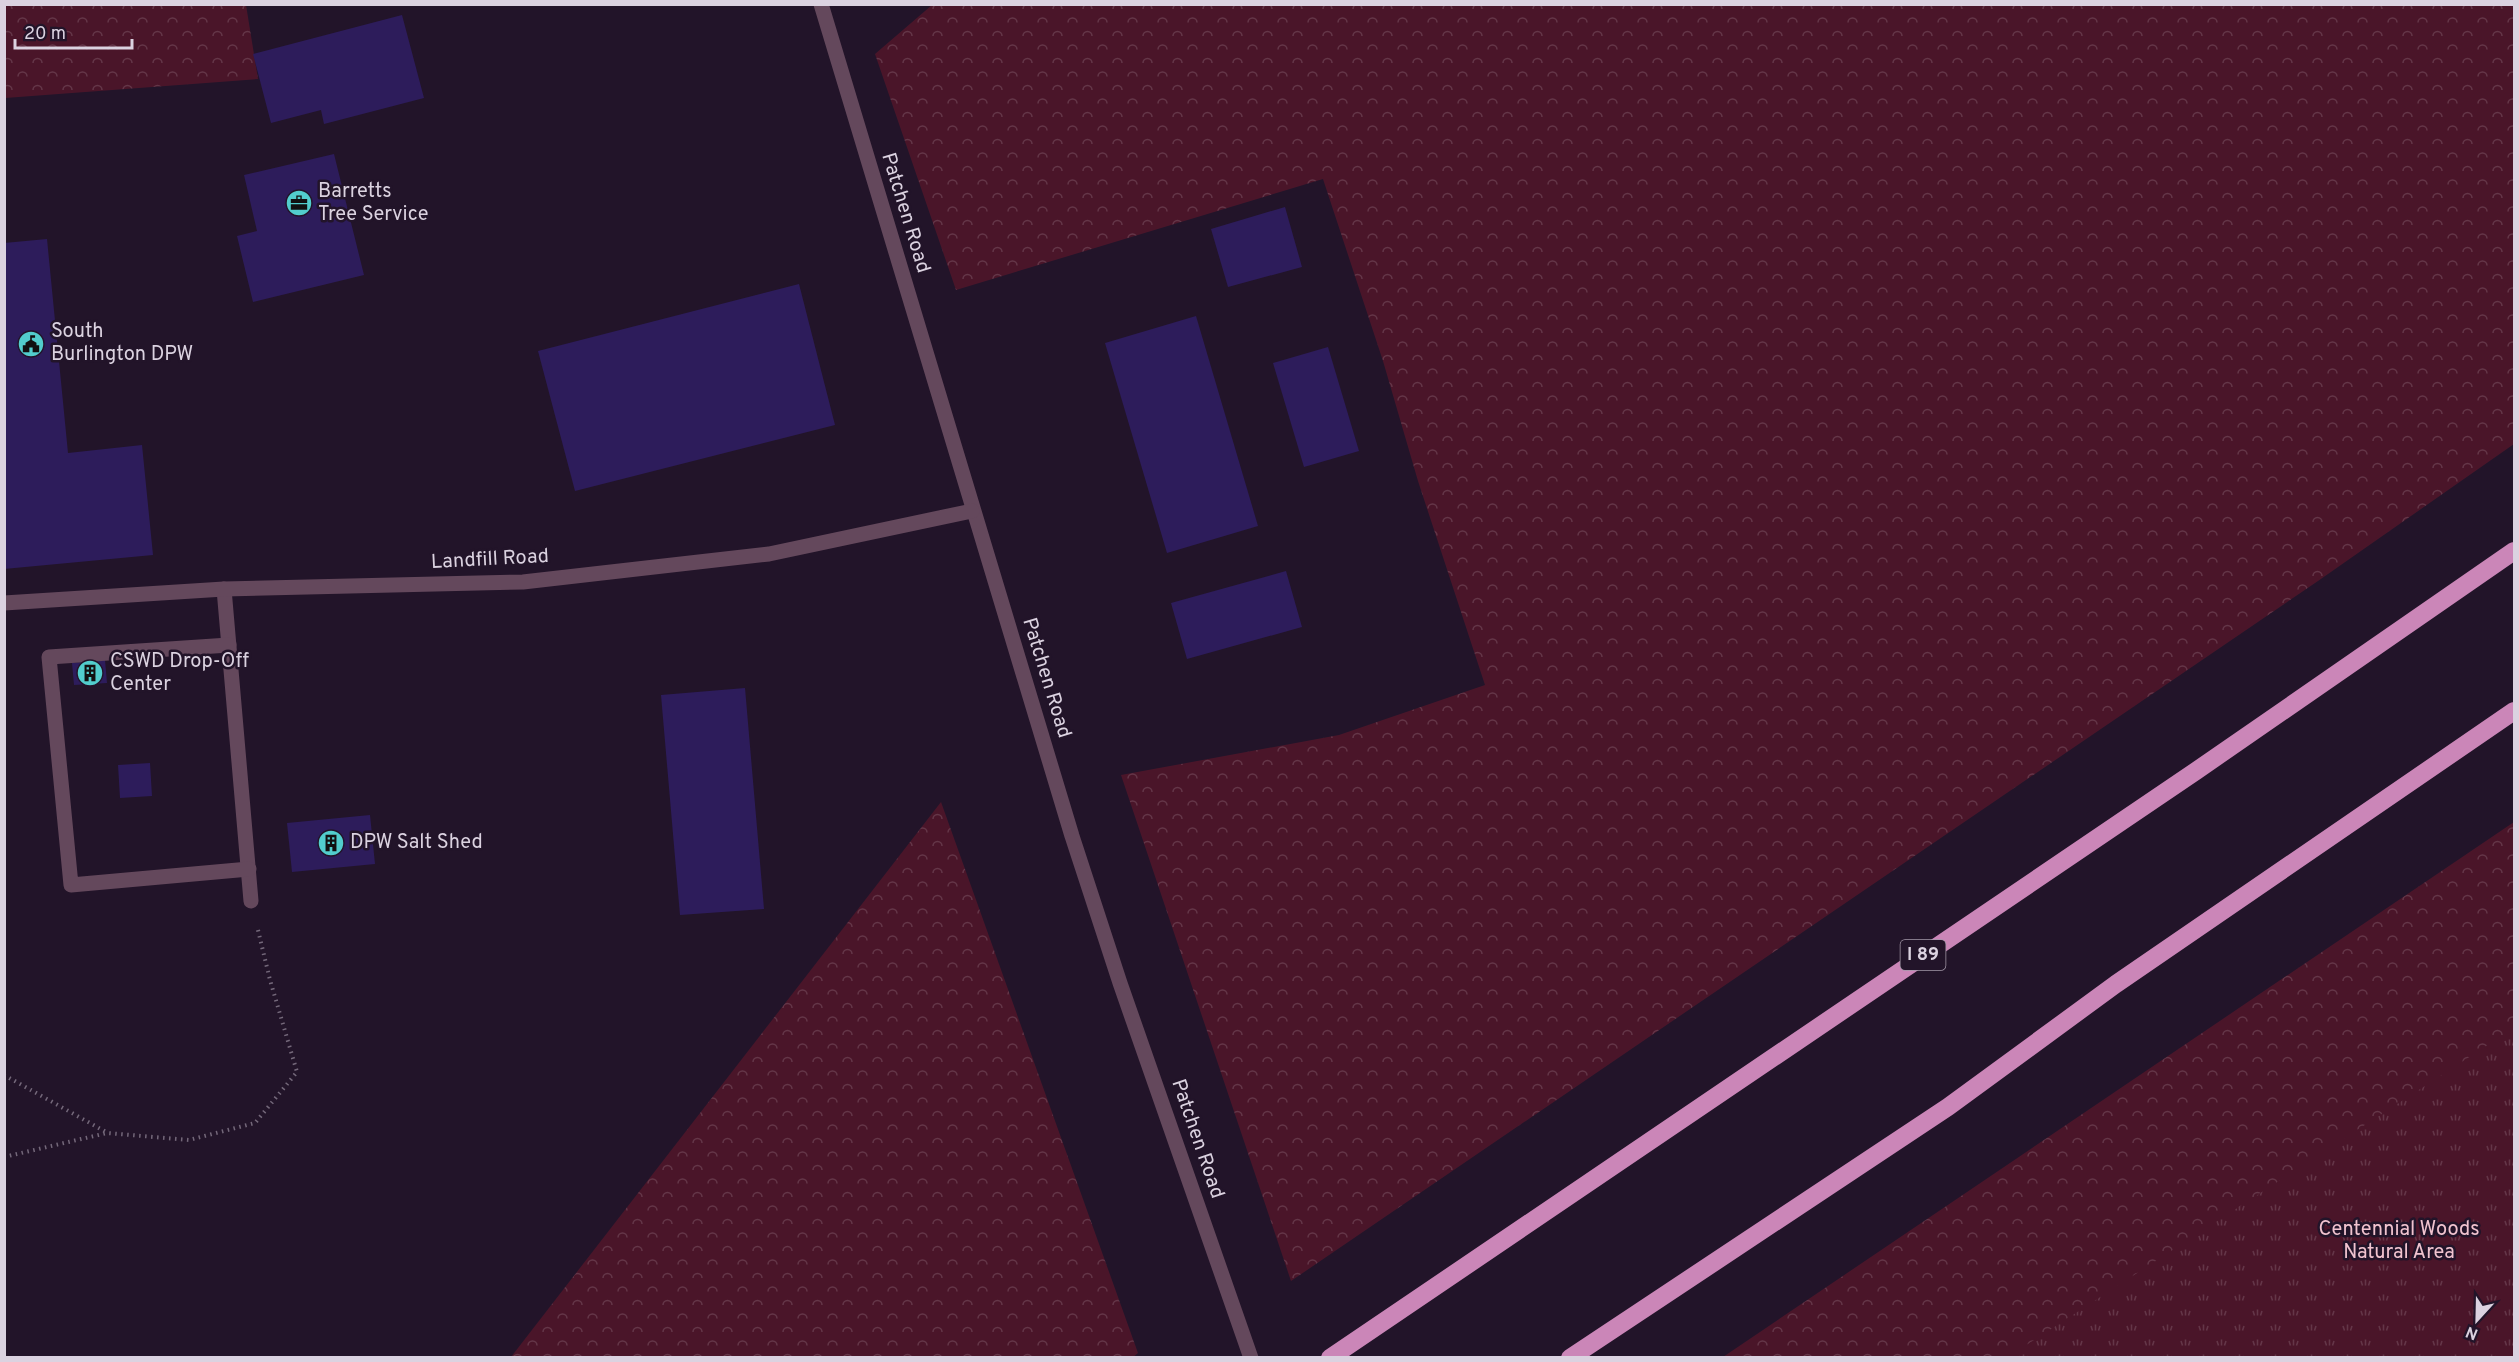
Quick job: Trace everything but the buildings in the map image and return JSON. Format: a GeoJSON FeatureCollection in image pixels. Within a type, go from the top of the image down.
{"type":"FeatureCollection","features":[{"type":"Feature","properties":{"kind":"highway","name":"I 89"},"geometry":{"type":"LineString","coordinates":[[1330,1358],[2206,765],[2514,551]]}},
{"type":"Feature","properties":{"kind":"highway"},"geometry":{"type":"LineString","coordinates":[[1570,1358],[1948,1107],[2116,984],[2514,711]]}},
{"type":"Feature","properties":{"kind":"street","name":"Patchen Road"},"geometry":{"type":"LineString","coordinates":[[821,4],[972,511],[1072,836],[1120,983],[1251,1358]]}},
{"type":"Feature","properties":{"kind":"street","name":"Landfill Road"},"geometry":{"type":"LineString","coordinates":[[4,603],[224,589],[523,582],[769,554],[972,511]]}},
{"type":"Feature","properties":{"kind":"street"},"geometry":{"type":"LineString","coordinates":[[224,589],[251,900]]}},
{"type":"Feature","properties":{"kind":"street"},"geometry":{"type":"LineString","coordinates":[[228,645],[49,657],[70,885],[249,869]]}},
{"type":"Feature","properties":{"kind":"path"},"geometry":{"type":"LineString","coordinates":[[4,1157],[107,1133],[189,1140],[255,1123],[297,1072],[270,980],[251,900]]}},
{"type":"Feature","properties":{"kind":"path"},"geometry":{"type":"LineString","coordinates":[[4,1075],[107,1133]]}},
{"type":"Feature","properties":{"kind":"green space"},"geometry":{"type":"Polygon","coordinates":[[[5,4],[246,5],[258,79],[5,98],[5,4]]]}},
{"type":"Feature","properties":{"kind":"green space"},"geometry":{"type":"Polygon","coordinates":[[[932,5],[2514,5],[2514,444],[2318,581],[1291,1281],[1121,775],[1339,735],[1485,685],[1323,179],[956,290],[875,54],[932,5]]]}},
{"type":"Feature","properties":{"kind":"green space"},"geometry":{"type":"Polygon","coordinates":[[[941,802],[1138,1353],[1132,1358],[511,1357],[941,802]]]}},
{"type":"Feature","properties":{"kind":"green space"},"geometry":{"type":"Polygon","coordinates":[[[2514,822],[2514,1357],[1723,1357],[2514,822]]]}},
{"type":"Feature","properties":{"kind":"green space","name":"Centennial Woods Natural Area"},"geometry":{"type":"Polygon","coordinates":[[[2514,1028],[2514,1357],[2008,1357],[2514,1028]]]}},
{"type":"Feature","properties":{"kind":"place","name":"Barretts Tree Service"},"geometry":{"type":"Point","coordinates":[299,203]}},
{"type":"Feature","properties":{"kind":"place","name":"South Burlington DPW"},"geometry":{"type":"Point","coordinates":[31,344]}},
{"type":"Feature","properties":{"kind":"place","name":"CSWD Drop-Off Center"},"geometry":{"type":"Point","coordinates":[90,673]}},
{"type":"Feature","properties":{"kind":"place","name":"DPW Salt Shed"},"geometry":{"type":"Point","coordinates":[331,843]}}]}
